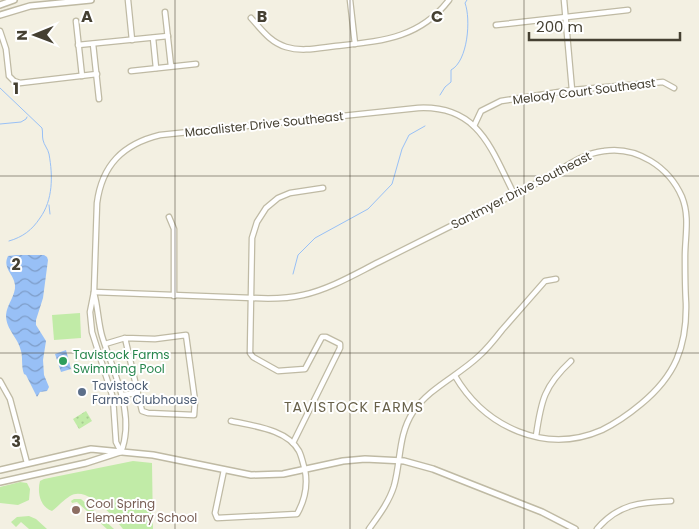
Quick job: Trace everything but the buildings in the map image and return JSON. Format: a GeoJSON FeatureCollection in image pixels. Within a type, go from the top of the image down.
{"type":"FeatureCollection","features":[{"type":"Feature","properties":{"kind":"street"},"geometry":{"type":"LineString","coordinates":[[0,5],[14,0]]}},
{"type":"Feature","properties":{"kind":"street"},"geometry":{"type":"LineString","coordinates":[[0,16],[30,6],[91,0]]}},
{"type":"Feature","properties":{"kind":"street"},"geometry":{"type":"LineString","coordinates":[[128,0],[132,40]]}},
{"type":"Feature","properties":{"kind":"street"},"geometry":{"type":"LineString","coordinates":[[350,0],[354,44]]}},
{"type":"Feature","properties":{"kind":"street"},"geometry":{"type":"LineString","coordinates":[[251,18],[273,41],[291,48],[306,50],[390,40],[412,31],[432,18],[449,0]]}},
{"type":"Feature","properties":{"kind":"street"},"geometry":{"type":"LineString","coordinates":[[564,0],[572,90]]}},
{"type":"Feature","properties":{"kind":"street"},"geometry":{"type":"LineString","coordinates":[[496,25],[628,10]]}},
{"type":"Feature","properties":{"kind":"street"},"geometry":{"type":"LineString","coordinates":[[165,12],[171,66]]}},
{"type":"Feature","properties":{"kind":"street"},"geometry":{"type":"LineString","coordinates":[[76,21],[82,76]]}},
{"type":"Feature","properties":{"kind":"street"},"geometry":{"type":"LineString","coordinates":[[0,31],[4,42],[9,76],[14,81],[20,83],[97,74]]}},
{"type":"Feature","properties":{"kind":"street"},"geometry":{"type":"LineString","coordinates":[[78,45],[168,36]]}},
{"type":"Feature","properties":{"kind":"street"},"geometry":{"type":"LineString","coordinates":[[153,38],[156,68]]}},
{"type":"Feature","properties":{"kind":"street"},"geometry":{"type":"LineString","coordinates":[[93,44],[99,99]]}},
{"type":"Feature","properties":{"kind":"street"},"geometry":{"type":"LineString","coordinates":[[131,71],[196,64]]}},
{"type":"Feature","properties":{"kind":"street","name":"Melody Court Southeast"},"geometry":{"type":"LineString","coordinates":[[474,126],[482,111],[501,101],[572,90],[663,82],[674,88]]}},
{"type":"Feature","properties":{"kind":"street","name":"Macalister Drive Southeast"},"geometry":{"type":"LineString","coordinates":[[121,452],[116,442],[113,398],[92,332],[90,312],[94,292],[99,190],[112,162],[124,150],[139,141],[160,135],[424,108],[454,114],[474,126],[486,141],[514,194]]}},
{"type":"Feature","properties":{"kind":"street","name":"Santmyer Drive Southeast"},"geometry":{"type":"LineString","coordinates":[[94,292],[174,296],[289,298],[322,289],[545,179],[584,156],[605,150],[616,150],[635,154],[661,168],[678,190],[687,217],[685,255],[686,329],[681,349],[672,370],[661,386],[616,423],[601,430],[568,438],[536,436],[516,431],[494,419],[474,402],[455,376]]}},
{"type":"Feature","properties":{"kind":"street"},"geometry":{"type":"LineString","coordinates":[[292,443],[340,348],[340,344],[326,337],[322,338],[305,369],[278,371],[253,357],[250,353],[252,238],[261,215],[272,203],[285,195],[323,188]]}},
{"type":"Feature","properties":{"kind":"street"},"geometry":{"type":"LineString","coordinates":[[169,217],[174,229],[174,296]]}},
{"type":"Feature","properties":{"kind":"street"},"geometry":{"type":"LineString","coordinates":[[369,529],[391,493],[399,461],[403,432],[412,413],[424,397],[455,376],[480,355],[545,281],[556,279]]}},
{"type":"Feature","properties":{"kind":"street","name":"Macalister Drive Southeast"},"geometry":{"type":"LineString","coordinates":[[94,292],[105,344],[122,395],[124,443],[121,452]]}},
{"type":"Feature","properties":{"kind":"street"},"geometry":{"type":"LineString","coordinates":[[105,344],[125,338],[155,339],[186,335],[195,401],[194,415],[145,413],[141,409],[125,338]]}},
{"type":"Feature","properties":{"kind":"street"},"geometry":{"type":"LineString","coordinates":[[536,436],[544,395],[555,377],[571,361]]}},
{"type":"Feature","properties":{"kind":"street"},"geometry":{"type":"LineString","coordinates":[[0,382],[13,406],[26,463]]}},
{"type":"Feature","properties":{"kind":"street"},"geometry":{"type":"LineString","coordinates":[[122,395],[137,393]]}},
{"type":"Feature","properties":{"kind":"street"},"geometry":{"type":"LineString","coordinates":[[224,470],[215,513],[217,518],[297,514],[301,507],[307,489],[305,469],[298,449],[280,434],[231,421]]}},
{"type":"Feature","properties":{"kind":"street"},"geometry":{"type":"LineString","coordinates":[[0,470],[91,449],[153,455],[252,475],[267,475],[351,460],[376,458],[433,469],[542,512],[575,529]]}},
{"type":"Feature","properties":{"kind":"street"},"geometry":{"type":"LineString","coordinates":[[0,482],[121,452]]}},
{"type":"Feature","properties":{"kind":"street"},"geometry":{"type":"LineString","coordinates":[[597,529],[608,517],[623,508],[650,502],[671,501]]}},
{"type":"Feature","properties":{"kind":"green space"},"geometry":{"type":"Polygon","coordinates":[[[80,313],[81,338],[54,340],[52,315],[80,313]]]}},
{"type":"Feature","properties":{"kind":"green space"},"geometry":{"type":"Polygon","coordinates":[[[86,411],[92,421],[79,429],[73,419],[86,411]]]}},
{"type":"Feature","properties":{"kind":"green space"},"geometry":{"type":"Polygon","coordinates":[[[133,461],[152,463],[153,529],[123,529],[99,504],[92,498],[84,495],[70,496],[52,511],[40,499],[39,485],[40,481],[44,479],[133,461]]]}},
{"type":"Feature","properties":{"kind":"green space"},"geometry":{"type":"Polygon","coordinates":[[[20,482],[27,483],[30,489],[29,500],[18,505],[0,503],[0,487],[20,482]]]}},
{"type":"Feature","properties":{"kind":"green space"},"geometry":{"type":"Polygon","coordinates":[[[81,499],[114,529],[107,529],[77,502],[72,503],[71,501],[81,499]]]}},
{"type":"Feature","properties":{"kind":"green space"},"geometry":{"type":"Polygon","coordinates":[[[29,516],[36,519],[47,529],[29,529],[21,522],[16,527],[11,522],[17,517],[29,516]]]}},
{"type":"Feature","properties":{"kind":"water"},"geometry":{"type":"Polygon","coordinates":[[[44,255],[48,260],[43,298],[36,325],[46,341],[43,360],[44,375],[49,387],[47,391],[40,392],[37,397],[24,374],[22,354],[10,329],[6,315],[15,285],[6,264],[8,256],[44,255]]]}},
{"type":"Feature","properties":{"kind":"water","name":"Tavistock Farms Swimming Pool"},"geometry":{"type":"Polygon","coordinates":[[[66,350],[71,369],[61,372],[55,354],[66,350]]]}},
{"type":"Feature","properties":{"kind":"waterway"},"geometry":{"type":"LineString","coordinates":[[440,95],[451,82],[451,70],[461,58],[467,39],[468,19],[465,3],[467,0]]}},
{"type":"Feature","properties":{"kind":"waterway"},"geometry":{"type":"LineString","coordinates":[[0,88],[42,128],[43,140],[49,154],[51,171],[50,196],[44,211],[30,229],[23,235],[9,241]]}},
{"type":"Feature","properties":{"kind":"waterway"},"geometry":{"type":"LineString","coordinates":[[0,124],[21,122],[27,117]]}},
{"type":"Feature","properties":{"kind":"waterway"},"geometry":{"type":"LineString","coordinates":[[293,274],[298,255],[315,238],[368,209],[392,184],[402,149],[409,135],[425,126]]}},
{"type":"Feature","properties":{"kind":"waterway"},"geometry":{"type":"LineString","coordinates":[[49,205],[50,214]]}},
{"type":"Feature","properties":{"kind":"place","name":"Tavistock Farms Swimming Pool"},"geometry":{"type":"Point","coordinates":[63,361]}},
{"type":"Feature","properties":{"kind":"place","name":"Tavistock Farms Clubhouse"},"geometry":{"type":"Point","coordinates":[82,392]}},
{"type":"Feature","properties":{"kind":"place","name":"Cool Spring Elementary School"},"geometry":{"type":"Point","coordinates":[76,510]}},
{"type":"Feature","properties":{"kind":"district","name":"TAVISTOCK FARMS"},"geometry":{"type":"Point","coordinates":[354,407]}}]}
